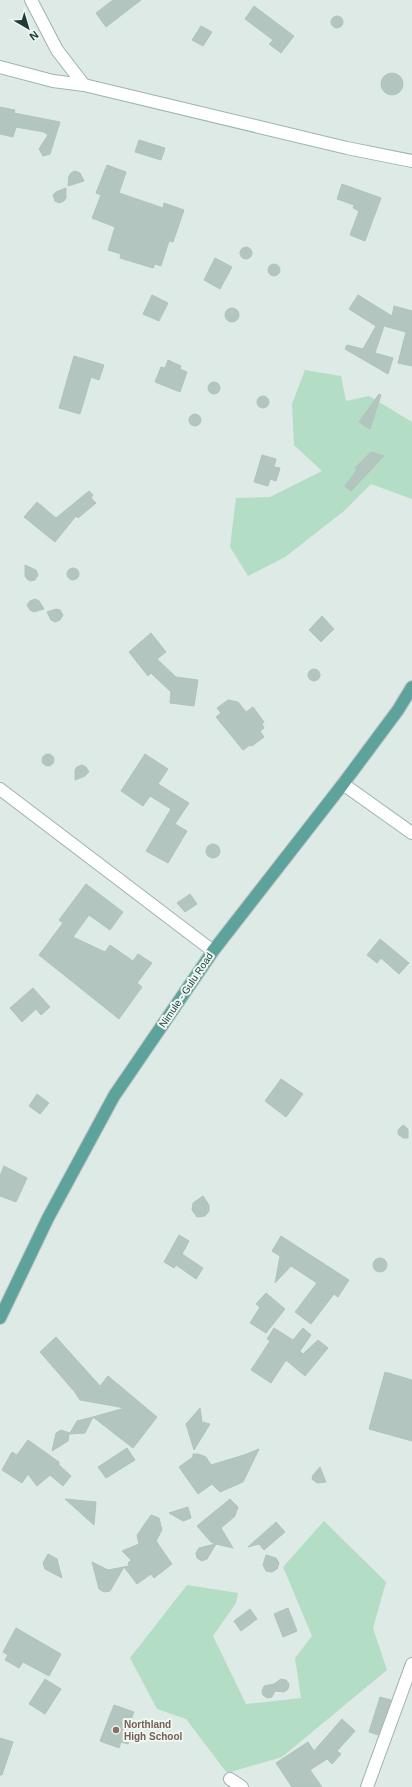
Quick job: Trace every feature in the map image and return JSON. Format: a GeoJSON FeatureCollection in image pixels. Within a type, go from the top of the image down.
{"type":"FeatureCollection","features":[{"type":"Feature","properties":{"kind":"main road","name":"Nimule - Gulu Road"},"geometry":{"type":"LineString","coordinates":[[0,1318],[48,1218],[114,1096],[213,951],[343,784],[398,710],[412,687]]}},
{"type":"Feature","properties":{"kind":"street"},"geometry":{"type":"LineString","coordinates":[[31,0],[57,50],[84,85]]}},
{"type":"Feature","properties":{"kind":"street"},"geometry":{"type":"LineString","coordinates":[[0,67],[53,81],[84,85],[347,148],[412,161]]}},
{"type":"Feature","properties":{"kind":"street"},"geometry":{"type":"LineString","coordinates":[[343,784],[412,833]]}},
{"type":"Feature","properties":{"kind":"street"},"geometry":{"type":"LineString","coordinates":[[2,795],[213,951]]}},
{"type":"Feature","properties":{"kind":"street"},"geometry":{"type":"LineString","coordinates":[[366,1787],[412,1664]]}},
{"type":"Feature","properties":{"kind":"street"},"geometry":{"type":"LineString","coordinates":[[230,1779],[242,1787]]}},
{"type":"Feature","properties":{"kind":"green space"},"geometry":{"type":"Polygon","coordinates":[[[305,370],[341,376],[346,401],[369,396],[412,422],[412,499],[371,484],[344,511],[285,557],[248,576],[230,547],[236,498],[270,497],[322,471],[294,445],[292,404],[305,370]]]}},
{"type":"Feature","properties":{"kind":"green space"},"geometry":{"type":"Polygon","coordinates":[[[324,1521],[386,1582],[373,1628],[387,1670],[282,1757],[227,1773],[186,1719],[157,1709],[130,1658],[187,1585],[238,1593],[236,1603],[213,1636],[246,1704],[301,1698],[295,1658],[312,1636],[283,1567],[324,1521]]]}},
{"type":"Feature","properties":{"kind":"building"},"geometry":{"type":"Polygon","coordinates":[[[113,0],[141,0],[106,27],[96,13],[113,0]]]}},
{"type":"Feature","properties":{"kind":"building"},"geometry":{"type":"Polygon","coordinates":[[[254,6],[294,36],[281,53],[269,44],[273,40],[245,19],[254,6]]]}},
{"type":"Feature","properties":{"kind":"building"},"geometry":{"type":"Polygon","coordinates":[[[335,16],[339,16],[343,22],[339,28],[335,28],[331,24],[331,20],[335,16]]]}},
{"type":"Feature","properties":{"kind":"building"},"geometry":{"type":"Polygon","coordinates":[[[201,26],[212,32],[203,46],[192,40],[201,26]]]}},
{"type":"Feature","properties":{"kind":"building"},"geometry":{"type":"Polygon","coordinates":[[[392,73],[400,76],[403,84],[400,92],[392,95],[384,92],[381,84],[384,76],[392,73]]]}},
{"type":"Feature","properties":{"kind":"building"},"geometry":{"type":"Polygon","coordinates":[[[0,107],[15,110],[14,113],[60,122],[50,154],[43,156],[39,149],[48,135],[44,132],[16,127],[13,137],[0,134],[0,107]]]}},
{"type":"Feature","properties":{"kind":"building"},"geometry":{"type":"Polygon","coordinates":[[[139,140],[165,148],[161,160],[135,152],[139,140]]]}},
{"type":"Feature","properties":{"kind":"building"},"geometry":{"type":"Polygon","coordinates":[[[107,165],[126,172],[119,193],[163,208],[164,203],[184,210],[173,242],[169,241],[161,266],[155,264],[153,268],[120,258],[121,254],[108,250],[115,227],[92,218],[101,195],[96,193],[107,165]]]}},
{"type":"Feature","properties":{"kind":"building"},"geometry":{"type":"Polygon","coordinates":[[[75,171],[80,173],[84,181],[68,186],[69,176],[75,171]]]}},
{"type":"Feature","properties":{"kind":"building"},"geometry":{"type":"Polygon","coordinates":[[[342,184],[381,198],[365,241],[350,235],[359,211],[353,208],[354,205],[337,199],[342,184]]]}},
{"type":"Feature","properties":{"kind":"building"},"geometry":{"type":"Polygon","coordinates":[[[66,188],[66,198],[64,201],[59,203],[55,201],[53,195],[56,192],[66,188]]]}},
{"type":"Feature","properties":{"kind":"building"},"geometry":{"type":"Polygon","coordinates":[[[248,247],[251,248],[251,258],[244,259],[241,258],[240,251],[241,248],[248,247]]]}},
{"type":"Feature","properties":{"kind":"building"},"geometry":{"type":"Polygon","coordinates":[[[215,258],[232,267],[220,289],[204,280],[215,258]]]}},
{"type":"Feature","properties":{"kind":"building"},"geometry":{"type":"Polygon","coordinates":[[[272,264],[276,264],[280,270],[276,276],[272,276],[268,272],[268,268],[272,264]]]}},
{"type":"Feature","properties":{"kind":"building"},"geometry":{"type":"Polygon","coordinates":[[[152,295],[168,303],[159,321],[143,314],[152,295]]]}},
{"type":"Feature","properties":{"kind":"building"},"geometry":{"type":"Polygon","coordinates":[[[358,295],[392,316],[394,306],[412,311],[412,366],[398,363],[406,332],[384,326],[375,353],[393,358],[388,374],[345,349],[347,345],[363,349],[376,326],[349,309],[358,295]]]}},
{"type":"Feature","properties":{"kind":"building"},"geometry":{"type":"Polygon","coordinates":[[[229,308],[235,308],[239,312],[239,318],[235,322],[229,322],[225,318],[225,312],[229,308]]]}},
{"type":"Feature","properties":{"kind":"building"},"geometry":{"type":"Polygon","coordinates":[[[74,356],[104,365],[99,380],[91,377],[80,414],[59,408],[74,356]]]}},
{"type":"Feature","properties":{"kind":"building"},"geometry":{"type":"Polygon","coordinates":[[[168,360],[181,366],[180,369],[187,372],[180,392],[155,382],[161,367],[165,368],[168,360]]]}},
{"type":"Feature","properties":{"kind":"building"},"geometry":{"type":"Polygon","coordinates":[[[212,382],[216,382],[220,388],[216,394],[212,394],[208,390],[208,386],[212,382]]]}},
{"type":"Feature","properties":{"kind":"building"},"geometry":{"type":"Polygon","coordinates":[[[379,394],[381,395],[370,429],[359,422],[379,394]]]}},
{"type":"Feature","properties":{"kind":"building"},"geometry":{"type":"Polygon","coordinates":[[[261,396],[265,396],[269,402],[265,408],[261,408],[257,404],[257,400],[261,396]]]}},
{"type":"Feature","properties":{"kind":"building"},"geometry":{"type":"Polygon","coordinates":[[[193,414],[197,414],[201,420],[197,426],[193,426],[189,422],[189,418],[193,414]]]}},
{"type":"Feature","properties":{"kind":"building"},"geometry":{"type":"Polygon","coordinates":[[[371,452],[384,456],[351,491],[345,486],[357,470],[355,468],[371,452]]]}},
{"type":"Feature","properties":{"kind":"building"},"geometry":{"type":"Polygon","coordinates":[[[262,455],[276,459],[274,467],[280,468],[276,481],[270,479],[268,486],[254,482],[262,455]]]}},
{"type":"Feature","properties":{"kind":"building"},"geometry":{"type":"Polygon","coordinates":[[[89,491],[93,495],[91,498],[96,503],[78,518],[76,516],[55,542],[24,517],[37,502],[56,518],[89,491]]]}},
{"type":"Feature","properties":{"kind":"building"},"geometry":{"type":"Polygon","coordinates":[[[25,565],[36,570],[38,575],[35,580],[30,581],[25,576],[25,565]]]}},
{"type":"Feature","properties":{"kind":"building"},"geometry":{"type":"Polygon","coordinates":[[[71,568],[75,568],[79,574],[75,580],[71,580],[67,576],[67,572],[71,568]]]}},
{"type":"Feature","properties":{"kind":"building"},"geometry":{"type":"Polygon","coordinates":[[[35,599],[39,601],[44,609],[34,612],[30,610],[27,605],[30,601],[35,599]]]}},
{"type":"Feature","properties":{"kind":"building"},"geometry":{"type":"Polygon","coordinates":[[[56,609],[60,610],[63,615],[60,620],[55,622],[51,620],[47,612],[56,609]]]}},
{"type":"Feature","properties":{"kind":"building"},"geometry":{"type":"Polygon","coordinates":[[[322,616],[334,629],[321,642],[309,630],[322,616]]]}},
{"type":"Feature","properties":{"kind":"building"},"geometry":{"type":"Polygon","coordinates":[[[151,633],[166,652],[157,659],[176,677],[198,680],[194,706],[170,703],[171,692],[151,673],[148,676],[129,652],[151,633]]]}},
{"type":"Feature","properties":{"kind":"building"},"geometry":{"type":"Polygon","coordinates":[[[312,669],[316,669],[320,675],[316,681],[312,681],[308,677],[308,673],[312,669]]]}},
{"type":"Feature","properties":{"kind":"building"},"geometry":{"type":"Polygon","coordinates":[[[228,700],[238,702],[246,712],[253,707],[264,722],[262,724],[264,728],[260,731],[264,737],[252,746],[250,745],[243,750],[216,717],[221,713],[217,708],[228,700]]]}},
{"type":"Feature","properties":{"kind":"building"},"geometry":{"type":"Polygon","coordinates":[[[46,754],[50,754],[54,760],[50,766],[46,766],[42,762],[42,758],[46,754]]]}},
{"type":"Feature","properties":{"kind":"building"},"geometry":{"type":"Polygon","coordinates":[[[145,754],[168,769],[158,784],[189,803],[175,824],[187,831],[168,863],[146,851],[171,809],[150,796],[143,806],[121,791],[145,754]]]}},
{"type":"Feature","properties":{"kind":"building"},"geometry":{"type":"Polygon","coordinates":[[[82,765],[86,767],[89,772],[85,776],[75,780],[75,770],[77,767],[82,765]]]}},
{"type":"Feature","properties":{"kind":"building"},"geometry":{"type":"Polygon","coordinates":[[[213,844],[218,846],[220,851],[218,856],[213,858],[208,856],[206,851],[208,846],[213,844]]]}},
{"type":"Feature","properties":{"kind":"building"},"geometry":{"type":"Polygon","coordinates":[[[86,884],[123,912],[110,930],[89,915],[73,937],[105,952],[110,945],[133,961],[138,954],[152,963],[137,983],[142,987],[119,1019],[39,955],[63,923],[59,920],[86,884]]]}},
{"type":"Feature","properties":{"kind":"building"},"geometry":{"type":"Polygon","coordinates":[[[190,894],[197,904],[185,912],[177,903],[190,894]]]}},
{"type":"Feature","properties":{"kind":"building"},"geometry":{"type":"Polygon","coordinates":[[[380,939],[409,963],[399,974],[381,958],[377,963],[367,955],[380,939]]]}},
{"type":"Feature","properties":{"kind":"building"},"geometry":{"type":"Polygon","coordinates":[[[33,988],[50,1007],[41,1015],[36,1009],[22,1022],[10,1008],[33,988]]]}},
{"type":"Feature","properties":{"kind":"building"},"geometry":{"type":"Polygon","coordinates":[[[281,1079],[303,1094],[286,1117],[265,1101],[281,1079]]]}},
{"type":"Feature","properties":{"kind":"building"},"geometry":{"type":"Polygon","coordinates":[[[37,1094],[49,1103],[40,1114],[29,1106],[37,1094]]]}},
{"type":"Feature","properties":{"kind":"building"},"geometry":{"type":"Polygon","coordinates":[[[403,1125],[408,1129],[408,1138],[403,1138],[398,1134],[398,1130],[403,1125]]]}},
{"type":"Feature","properties":{"kind":"building"},"geometry":{"type":"Polygon","coordinates":[[[4,1166],[27,1178],[16,1202],[0,1196],[0,1176],[4,1166]]]}},
{"type":"Feature","properties":{"kind":"building"},"geometry":{"type":"Polygon","coordinates":[[[203,1196],[209,1205],[209,1211],[205,1216],[197,1217],[192,1210],[193,1203],[203,1196]]]}},
{"type":"Feature","properties":{"kind":"building"},"geometry":{"type":"Polygon","coordinates":[[[179,1235],[189,1241],[182,1254],[203,1268],[196,1279],[176,1265],[174,1268],[164,1262],[179,1235]]]}},
{"type":"Feature","properties":{"kind":"building"},"geometry":{"type":"Polygon","coordinates":[[[281,1236],[349,1280],[338,1297],[334,1294],[311,1324],[295,1312],[317,1283],[291,1266],[275,1283],[280,1256],[272,1251],[281,1236]]]}},
{"type":"Feature","properties":{"kind":"building"},"geometry":{"type":"Polygon","coordinates":[[[377,1258],[383,1258],[387,1262],[387,1268],[383,1272],[377,1272],[373,1268],[373,1262],[377,1258]]]}},
{"type":"Feature","properties":{"kind":"building"},"geometry":{"type":"Polygon","coordinates":[[[266,1293],[285,1309],[266,1333],[250,1323],[260,1307],[256,1304],[266,1293]]]}},
{"type":"Feature","properties":{"kind":"building"},"geometry":{"type":"Polygon","coordinates":[[[274,1328],[293,1340],[303,1328],[311,1335],[300,1351],[303,1354],[318,1340],[328,1348],[305,1376],[286,1360],[271,1383],[251,1370],[270,1341],[267,1339],[274,1328]]]}},
{"type":"Feature","properties":{"kind":"building"},"geometry":{"type":"Polygon","coordinates":[[[56,1337],[100,1386],[108,1376],[157,1417],[133,1448],[93,1417],[125,1408],[80,1400],[40,1352],[56,1337]]]}},
{"type":"Feature","properties":{"kind":"building"},"geometry":{"type":"Polygon","coordinates":[[[385,1372],[412,1380],[412,1441],[369,1429],[385,1372]]]}},
{"type":"Feature","properties":{"kind":"building"},"geometry":{"type":"Polygon","coordinates":[[[200,1408],[202,1422],[210,1424],[194,1450],[186,1424],[200,1408]]]}},
{"type":"Feature","properties":{"kind":"building"},"geometry":{"type":"Polygon","coordinates":[[[93,1417],[85,1433],[69,1434],[68,1441],[52,1451],[56,1433],[61,1430],[70,1433],[77,1421],[93,1417]]]}},
{"type":"Feature","properties":{"kind":"building"},"geometry":{"type":"Polygon","coordinates":[[[28,1440],[59,1462],[59,1465],[71,1476],[63,1486],[50,1475],[37,1486],[28,1474],[22,1483],[2,1470],[12,1452],[17,1455],[28,1440]]]}},
{"type":"Feature","properties":{"kind":"building"},"geometry":{"type":"Polygon","coordinates":[[[127,1448],[135,1460],[106,1478],[98,1467],[127,1448]]]}},
{"type":"Feature","properties":{"kind":"building"},"geometry":{"type":"Polygon","coordinates":[[[259,1449],[243,1482],[220,1492],[212,1484],[198,1494],[179,1467],[193,1457],[193,1454],[206,1457],[211,1465],[259,1449]]]}},
{"type":"Feature","properties":{"kind":"building"},"geometry":{"type":"Polygon","coordinates":[[[320,1467],[326,1482],[317,1483],[312,1479],[313,1475],[320,1467]]]}},
{"type":"Feature","properties":{"kind":"building"},"geometry":{"type":"Polygon","coordinates":[[[65,1499],[96,1502],[94,1525],[65,1499]]]}},
{"type":"Feature","properties":{"kind":"building"},"geometry":{"type":"Polygon","coordinates":[[[230,1499],[238,1507],[235,1516],[221,1528],[233,1548],[216,1544],[207,1559],[202,1561],[197,1558],[196,1553],[199,1548],[215,1544],[211,1542],[197,1526],[230,1499]]]}},
{"type":"Feature","properties":{"kind":"building"},"geometry":{"type":"Polygon","coordinates":[[[188,1507],[191,1518],[183,1521],[169,1513],[188,1507]]]}},
{"type":"Feature","properties":{"kind":"building"},"geometry":{"type":"Polygon","coordinates":[[[151,1515],[159,1518],[162,1530],[156,1541],[172,1564],[154,1578],[151,1574],[137,1584],[124,1567],[110,1591],[104,1592],[99,1589],[92,1562],[108,1570],[129,1566],[128,1563],[131,1560],[122,1551],[139,1544],[137,1535],[151,1515]]]}},
{"type":"Feature","properties":{"kind":"building"},"geometry":{"type":"Polygon","coordinates":[[[276,1522],[285,1532],[264,1550],[259,1544],[248,1547],[276,1522]]]}},
{"type":"Feature","properties":{"kind":"building"},"geometry":{"type":"Polygon","coordinates":[[[48,1554],[57,1559],[62,1578],[45,1569],[43,1563],[48,1554]]]}},
{"type":"Feature","properties":{"kind":"building"},"geometry":{"type":"Polygon","coordinates":[[[266,1555],[276,1558],[279,1563],[277,1569],[272,1572],[266,1571],[263,1565],[266,1555]]]}},
{"type":"Feature","properties":{"kind":"building"},"geometry":{"type":"Polygon","coordinates":[[[288,1608],[297,1631],[283,1637],[274,1614],[288,1608]]]}},
{"type":"Feature","properties":{"kind":"building"},"geometry":{"type":"Polygon","coordinates":[[[250,1609],[257,1619],[241,1631],[234,1621],[250,1609]]]}},
{"type":"Feature","properties":{"kind":"building"},"geometry":{"type":"Polygon","coordinates":[[[16,1628],[61,1654],[49,1676],[23,1662],[19,1668],[5,1660],[8,1655],[3,1652],[16,1628]]]}},
{"type":"Feature","properties":{"kind":"building"},"geometry":{"type":"Polygon","coordinates":[[[45,1679],[61,1689],[45,1714],[29,1704],[45,1679]]]}},
{"type":"Feature","properties":{"kind":"building"},"geometry":{"type":"Polygon","coordinates":[[[281,1679],[286,1680],[289,1684],[288,1689],[284,1692],[275,1691],[272,1697],[267,1698],[263,1695],[262,1691],[264,1686],[274,1684],[281,1679]]]}},
{"type":"Feature","properties":{"kind":"building"},"geometry":{"type":"Polygon","coordinates":[[[380,1697],[391,1700],[378,1735],[369,1732],[380,1697]]]}},
{"type":"Feature","properties":{"kind":"building"},"geometry":{"type":"Polygon","coordinates":[[[114,1705],[134,1712],[128,1727],[133,1729],[128,1744],[121,1742],[119,1748],[100,1741],[114,1705]]]}},
{"type":"Feature","properties":{"kind":"building"},"geometry":{"type":"Polygon","coordinates":[[[342,1719],[355,1731],[337,1751],[341,1754],[332,1764],[327,1759],[310,1770],[322,1787],[292,1787],[276,1763],[308,1742],[314,1751],[342,1719]]]}},
{"type":"Feature","properties":{"kind":"building"},"geometry":{"type":"Polygon","coordinates":[[[0,1738],[13,1742],[2,1775],[0,1775],[0,1738]]]}},
{"type":"Feature","properties":{"kind":"place","name":"Northland High School"},"geometry":{"type":"Point","coordinates":[116,1730]}}]}
